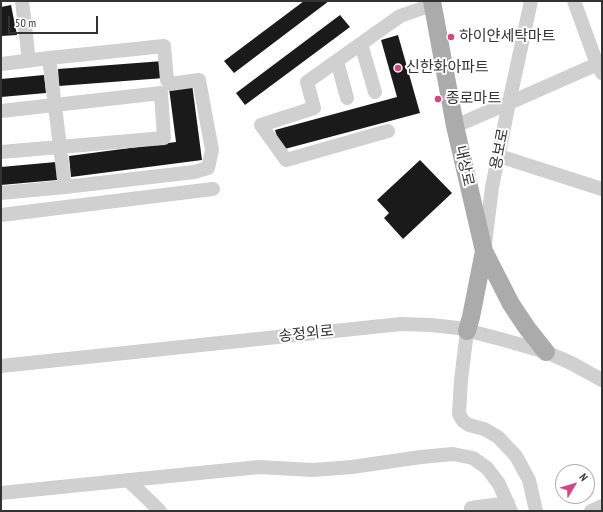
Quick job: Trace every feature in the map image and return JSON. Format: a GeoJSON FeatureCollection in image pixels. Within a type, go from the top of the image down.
{"type":"FeatureCollection","features":[{"type":"Feature","properties":{"kind":"main road","name":"내상로"},"geometry":{"type":"LineString","coordinates":[[432,3],[455,126],[484,251],[467,331]]}},
{"type":"Feature","properties":{"kind":"main road"},"geometry":{"type":"LineString","coordinates":[[484,251],[511,304],[527,328],[546,352]]}},
{"type":"Feature","properties":{"kind":"street"},"geometry":{"type":"LineString","coordinates":[[22,1],[29,61]]}},
{"type":"Feature","properties":{"kind":"street","name":"용보로"},"geometry":{"type":"LineString","coordinates":[[484,251],[492,187],[531,1]]}},
{"type":"Feature","properties":{"kind":"street"},"geometry":{"type":"LineString","coordinates":[[455,126],[600,66],[576,2]]}},
{"type":"Feature","properties":{"kind":"street"},"geometry":{"type":"LineString","coordinates":[[388,131],[286,160],[261,125],[314,108],[307,82],[400,16],[432,3]]}},
{"type":"Feature","properties":{"kind":"street"},"geometry":{"type":"LineString","coordinates":[[361,44],[374,92]]}},
{"type":"Feature","properties":{"kind":"street"},"geometry":{"type":"LineString","coordinates":[[1,64],[164,46],[165,87],[164,138],[1,152]]}},
{"type":"Feature","properties":{"kind":"street"},"geometry":{"type":"LineString","coordinates":[[49,58],[65,186]]}},
{"type":"Feature","properties":{"kind":"street"},"geometry":{"type":"LineString","coordinates":[[337,61],[347,98]]}},
{"type":"Feature","properties":{"kind":"street"},"geometry":{"type":"LineString","coordinates":[[1,111],[55,105],[199,80],[212,150],[208,168],[194,172],[1,193]]}},
{"type":"Feature","properties":{"kind":"street"},"geometry":{"type":"LineString","coordinates":[[499,156],[602,189]]}},
{"type":"Feature","properties":{"kind":"street"},"geometry":{"type":"LineString","coordinates":[[1,215],[213,189]]}},
{"type":"Feature","properties":{"kind":"street","name":"송정외로"},"geometry":{"type":"LineString","coordinates":[[1,366],[401,324],[431,325],[467,331],[546,352],[571,363],[602,380]]}},
{"type":"Feature","properties":{"kind":"street"},"geometry":{"type":"LineString","coordinates":[[467,331],[461,380],[459,414],[463,421],[470,425],[484,428],[498,437],[516,456],[529,480],[536,511]]}},
{"type":"Feature","properties":{"kind":"street"},"geometry":{"type":"LineString","coordinates":[[1,360],[22,364]]}},
{"type":"Feature","properties":{"kind":"street"},"geometry":{"type":"LineString","coordinates":[[1,493],[258,467],[313,470],[352,467],[453,454],[473,458],[487,468],[499,484],[509,507],[471,508],[471,511]]}},
{"type":"Feature","properties":{"kind":"street"},"geometry":{"type":"LineString","coordinates":[[129,481],[160,511]]}},
{"type":"Feature","properties":{"kind":"street"},"geometry":{"type":"LineString","coordinates":[[591,511],[602,506]]}},
{"type":"Feature","properties":{"kind":"building"},"geometry":{"type":"Polygon","coordinates":[[[304,1],[329,1],[234,73],[224,61],[304,1]]]}},
{"type":"Feature","properties":{"kind":"building"},"geometry":{"type":"Polygon","coordinates":[[[11,5],[17,35],[1,36],[1,7],[11,5]]]}},
{"type":"Feature","properties":{"kind":"building"},"geometry":{"type":"Polygon","coordinates":[[[340,15],[350,27],[245,105],[236,93],[340,15]]]}},
{"type":"Feature","properties":{"kind":"building","name":"신한화아파트"},"geometry":{"type":"Polygon","coordinates":[[[398,35],[420,113],[281,150],[275,130],[397,97],[381,40],[398,35]]]}},
{"type":"Feature","properties":{"kind":"building"},"geometry":{"type":"Polygon","coordinates":[[[163,61],[164,78],[59,86],[58,69],[163,61]]]}},
{"type":"Feature","properties":{"kind":"building"},"geometry":{"type":"Polygon","coordinates":[[[44,75],[46,93],[1,97],[1,79],[44,75]]]}},
{"type":"Feature","properties":{"kind":"building"},"geometry":{"type":"Polygon","coordinates":[[[192,84],[202,160],[71,177],[69,156],[176,142],[169,88],[192,84]]]}},
{"type":"Feature","properties":{"kind":"building"},"geometry":{"type":"Polygon","coordinates":[[[420,160],[452,193],[403,239],[384,218],[389,213],[377,200],[420,160]]]}},
{"type":"Feature","properties":{"kind":"building"},"geometry":{"type":"Polygon","coordinates":[[[56,162],[57,180],[1,185],[1,167],[56,162]]]}},
{"type":"Feature","properties":{"kind":"place","name":"하이얀세탁마트"},"geometry":{"type":"Point","coordinates":[451,37]}},
{"type":"Feature","properties":{"kind":"place","name":"신한화아파트"},"geometry":{"type":"Point","coordinates":[398,68]}},
{"type":"Feature","properties":{"kind":"place","name":"종로마트"},"geometry":{"type":"Point","coordinates":[438,99]}}]}
